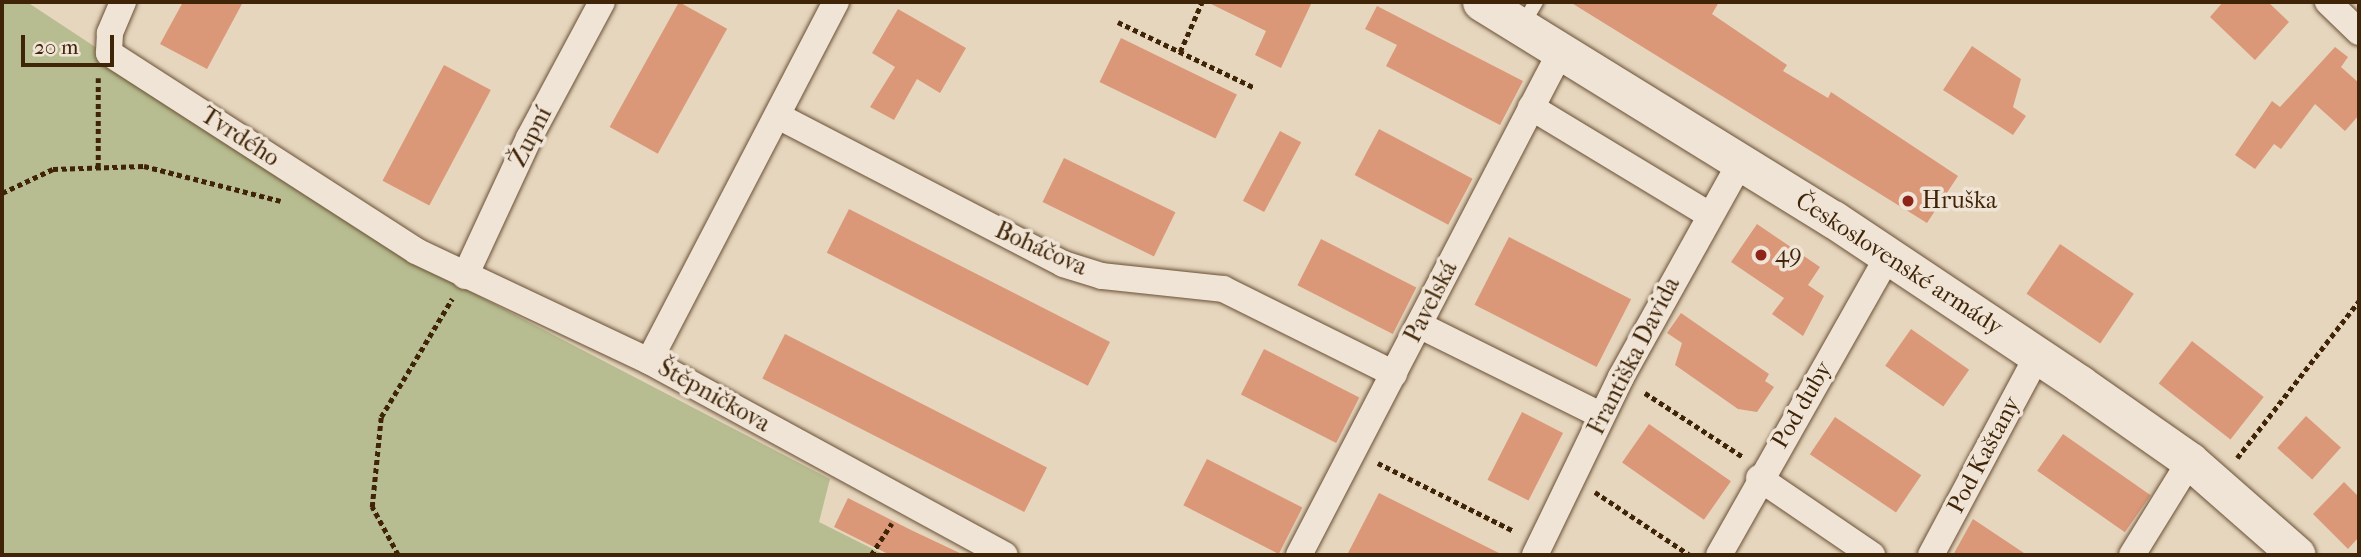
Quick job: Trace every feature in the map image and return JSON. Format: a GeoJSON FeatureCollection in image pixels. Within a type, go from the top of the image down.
{"type":"FeatureCollection","features":[{"type":"Feature","properties":{"kind":"street","name":"Tvrdého"},"geometry":{"type":"LineString","coordinates":[[123,2],[110,33],[110,53],[416,251]]}},
{"type":"Feature","properties":{"kind":"street","name":"Župní"},"geometry":{"type":"LineString","coordinates":[[465,276],[529,138],[603,2]]}},
{"type":"Feature","properties":{"kind":"street"},"geometry":{"type":"LineString","coordinates":[[649,361],[836,2]]}},
{"type":"Feature","properties":{"kind":"street","name":"Československé armády"},"geometry":{"type":"LineString","coordinates":[[1481,2],[1529,14],[1562,49],[1741,161],[2038,355],[2190,461],[2297,555]]}},
{"type":"Feature","properties":{"kind":"street"},"geometry":{"type":"LineString","coordinates":[[2328,2],[2359,32]]}},
{"type":"Feature","properties":{"kind":"street","name":"Pavelská"},"geometry":{"type":"LineString","coordinates":[[1299,555],[1562,49]]}},
{"type":"Feature","properties":{"kind":"street"},"geometry":{"type":"LineString","coordinates":[[1531,107],[1709,215]]}},
{"type":"Feature","properties":{"kind":"street","name":"Boháčova"},"geometry":{"type":"LineString","coordinates":[[778,116],[1063,264],[1102,276],[1223,289],[1394,374]]}},
{"type":"Feature","properties":{"kind":"street","name":"Františka Davida"},"geometry":{"type":"LineString","coordinates":[[1538,550],[1621,377],[1741,161]]}},
{"type":"Feature","properties":{"kind":"street","name":"Štěpničkova"},"geometry":{"type":"LineString","coordinates":[[416,251],[649,361],[1005,555]]}},
{"type":"Feature","properties":{"kind":"street","name":"Pod duby"},"geometry":{"type":"LineString","coordinates":[[1719,555],[1761,475],[1888,256]]}},
{"type":"Feature","properties":{"kind":"street"},"geometry":{"type":"LineString","coordinates":[[1419,325],[1602,416]]}},
{"type":"Feature","properties":{"kind":"street","name":"Pod Kaštany"},"geometry":{"type":"LineString","coordinates":[[1931,555],[2038,355]]}},
{"type":"Feature","properties":{"kind":"street"},"geometry":{"type":"LineString","coordinates":[[2132,555],[2190,461]]}},
{"type":"Feature","properties":{"kind":"street"},"geometry":{"type":"LineString","coordinates":[[1761,475],[1872,555]]}},
{"type":"Feature","properties":{"kind":"path"},"geometry":{"type":"LineString","coordinates":[[1180,52],[1202,2]]}},
{"type":"Feature","properties":{"kind":"path"},"geometry":{"type":"LineString","coordinates":[[1118,22],[1253,87]]}},
{"type":"Feature","properties":{"kind":"path"},"geometry":{"type":"LineString","coordinates":[[98,168],[94,111],[100,62]]}},
{"type":"Feature","properties":{"kind":"path"},"geometry":{"type":"LineString","coordinates":[[2,193],[53,169],[144,166],[260,191],[296,208]]}},
{"type":"Feature","properties":{"kind":"path"},"geometry":{"type":"LineString","coordinates":[[397,555],[372,507],[380,417],[465,276]]}},
{"type":"Feature","properties":{"kind":"path"},"geometry":{"type":"LineString","coordinates":[[2238,457],[2359,301]]}},
{"type":"Feature","properties":{"kind":"path"},"geometry":{"type":"LineString","coordinates":[[1621,377],[1761,475]]}},
{"type":"Feature","properties":{"kind":"path"},"geometry":{"type":"LineString","coordinates":[[1354,451],[1538,550]]}},
{"type":"Feature","properties":{"kind":"path"},"geometry":{"type":"LineString","coordinates":[[1573,477],[1691,555]]}},
{"type":"Feature","properties":{"kind":"path"},"geometry":{"type":"LineString","coordinates":[[871,555],[906,501]]}},
{"type":"Feature","properties":{"kind":"green space"},"geometry":{"type":"Polygon","coordinates":[[[2,2],[27,2],[452,282],[830,479],[819,522],[885,555],[2,555],[2,2]]]}},
{"type":"Feature","properties":{"kind":"building"},"geometry":{"type":"Polygon","coordinates":[[[183,2],[243,2],[207,69],[160,44],[183,2]]]}},
{"type":"Feature","properties":{"kind":"building"},"geometry":{"type":"Polygon","coordinates":[[[679,2],[727,29],[658,154],[610,127],[679,2]]]}},
{"type":"Feature","properties":{"kind":"building"},"geometry":{"type":"Polygon","coordinates":[[[1207,2],[1312,2],[1281,68],[1255,55],[1266,31],[1207,2]]]}},
{"type":"Feature","properties":{"kind":"building"},"geometry":{"type":"Polygon","coordinates":[[[1570,2],[1719,2],[1712,14],[1787,65],[1783,71],[1828,98],[1831,92],[1958,176],[1927,223],[1570,2]]]}},
{"type":"Feature","properties":{"kind":"building"},"geometry":{"type":"Polygon","coordinates":[[[2223,2],[2268,2],[2289,22],[2255,60],[2210,17],[2223,2]]]}},
{"type":"Feature","properties":{"kind":"building"},"geometry":{"type":"Polygon","coordinates":[[[1377,6],[1523,81],[1500,125],[1386,66],[1397,45],[1365,29],[1377,6]]]}},
{"type":"Feature","properties":{"kind":"building"},"geometry":{"type":"Polygon","coordinates":[[[898,9],[966,48],[940,93],[917,79],[894,120],[870,107],[895,67],[872,53],[898,9]]]}},
{"type":"Feature","properties":{"kind":"building"},"geometry":{"type":"Polygon","coordinates":[[[1121,38],[1237,95],[1215,139],[1100,82],[1121,38]]]}},
{"type":"Feature","properties":{"kind":"building"},"geometry":{"type":"Polygon","coordinates":[[[1972,46],[2021,79],[2013,107],[2026,116],[2013,135],[1943,90],[1972,46]]]}},
{"type":"Feature","properties":{"kind":"building"},"geometry":{"type":"Polygon","coordinates":[[[2335,47],[2348,57],[2341,67],[2359,83],[2359,115],[2345,131],[2315,104],[2281,149],[2274,144],[2255,169],[2235,155],[2272,101],[2280,107],[2335,47]]]}},
{"type":"Feature","properties":{"kind":"building"},"geometry":{"type":"Polygon","coordinates":[[[444,65],[491,90],[429,206],[382,181],[444,65]]]}},
{"type":"Feature","properties":{"kind":"building"},"geometry":{"type":"Polygon","coordinates":[[[1379,129],[1473,179],[1448,225],[1355,175],[1379,129]]]}},
{"type":"Feature","properties":{"kind":"building"},"geometry":{"type":"Polygon","coordinates":[[[1280,131],[1301,142],[1264,212],[1243,201],[1280,131]]]}},
{"type":"Feature","properties":{"kind":"building"},"geometry":{"type":"Polygon","coordinates":[[[1064,158],[1175,212],[1154,256],[1043,202],[1064,158]]]}},
{"type":"Feature","properties":{"kind":"building"},"geometry":{"type":"Polygon","coordinates":[[[849,209],[1110,342],[1088,386],[827,253],[849,209]]]}},
{"type":"Feature","properties":{"kind":"building"},"geometry":{"type":"Polygon","coordinates":[[[1757,224],[1820,267],[1808,285],[1824,296],[1803,336],[1772,314],[1784,298],[1731,262],[1757,224]]]}},
{"type":"Feature","properties":{"kind":"building"},"geometry":{"type":"Polygon","coordinates":[[[1509,237],[1631,299],[1597,367],[1474,305],[1509,237]]]}},
{"type":"Feature","properties":{"kind":"building"},"geometry":{"type":"Polygon","coordinates":[[[1321,239],[1416,288],[1393,334],[1297,285],[1321,239]]]}},
{"type":"Feature","properties":{"kind":"building"},"geometry":{"type":"Polygon","coordinates":[[[2060,244],[2134,294],[2100,344],[2026,294],[2060,244]]]}},
{"type":"Feature","properties":{"kind":"building"},"geometry":{"type":"Polygon","coordinates":[[[1681,313],[1769,374],[1765,381],[1774,387],[1757,412],[1738,409],[1675,365],[1682,343],[1667,333],[1681,313]]]}},
{"type":"Feature","properties":{"kind":"building"},"geometry":{"type":"Polygon","coordinates":[[[1911,329],[1969,370],[1943,407],[1885,366],[1911,329]]]}},
{"type":"Feature","properties":{"kind":"building"},"geometry":{"type":"Polygon","coordinates":[[[785,334],[1047,467],[1024,512],[762,379],[785,334]]]}},
{"type":"Feature","properties":{"kind":"building"},"geometry":{"type":"Polygon","coordinates":[[[2192,341],[2264,397],[2230,440],[2159,384],[2192,341]]]}},
{"type":"Feature","properties":{"kind":"building"},"geometry":{"type":"Polygon","coordinates":[[[1264,349],[1359,398],[1336,443],[1241,394],[1264,349]]]}},
{"type":"Feature","properties":{"kind":"building"},"geometry":{"type":"Polygon","coordinates":[[[1522,412],[1563,433],[1528,501],[1487,480],[1522,412]]]}},
{"type":"Feature","properties":{"kind":"building"},"geometry":{"type":"Polygon","coordinates":[[[2306,416],[2341,447],[2312,479],[2277,448],[2306,416]]]}},
{"type":"Feature","properties":{"kind":"building"},"geometry":{"type":"Polygon","coordinates":[[[1835,417],[1921,475],[1896,512],[1810,454],[1835,417]]]}},
{"type":"Feature","properties":{"kind":"building"},"geometry":{"type":"Polygon","coordinates":[[[1649,424],[1731,481],[1704,520],[1622,463],[1649,424]]]}},
{"type":"Feature","properties":{"kind":"building"},"geometry":{"type":"Polygon","coordinates":[[[2063,434],[2151,495],[2125,532],[2037,471],[2063,434]]]}},
{"type":"Feature","properties":{"kind":"building"},"geometry":{"type":"Polygon","coordinates":[[[1207,459],[1302,508],[1279,554],[1183,505],[1207,459]]]}},
{"type":"Feature","properties":{"kind":"building"},"geometry":{"type":"Polygon","coordinates":[[[2344,482],[2359,497],[2359,537],[2348,549],[2313,514],[2344,482]]]}},
{"type":"Feature","properties":{"kind":"building"},"geometry":{"type":"Polygon","coordinates":[[[1379,493],[1503,555],[1347,555],[1379,493]]]}},
{"type":"Feature","properties":{"kind":"building"},"geometry":{"type":"Polygon","coordinates":[[[848,498],[964,555],[890,555],[834,527],[848,498]]]}},
{"type":"Feature","properties":{"kind":"building"},"geometry":{"type":"Polygon","coordinates":[[[1973,519],[2027,555],[1953,555],[1973,519]]]}},
{"type":"Feature","properties":{"kind":"place","name":"Hruška"},"geometry":{"type":"Point","coordinates":[1908,201]}},
{"type":"Feature","properties":{"kind":"place","name":"49"},"geometry":{"type":"Point","coordinates":[1761,255]}}]}
